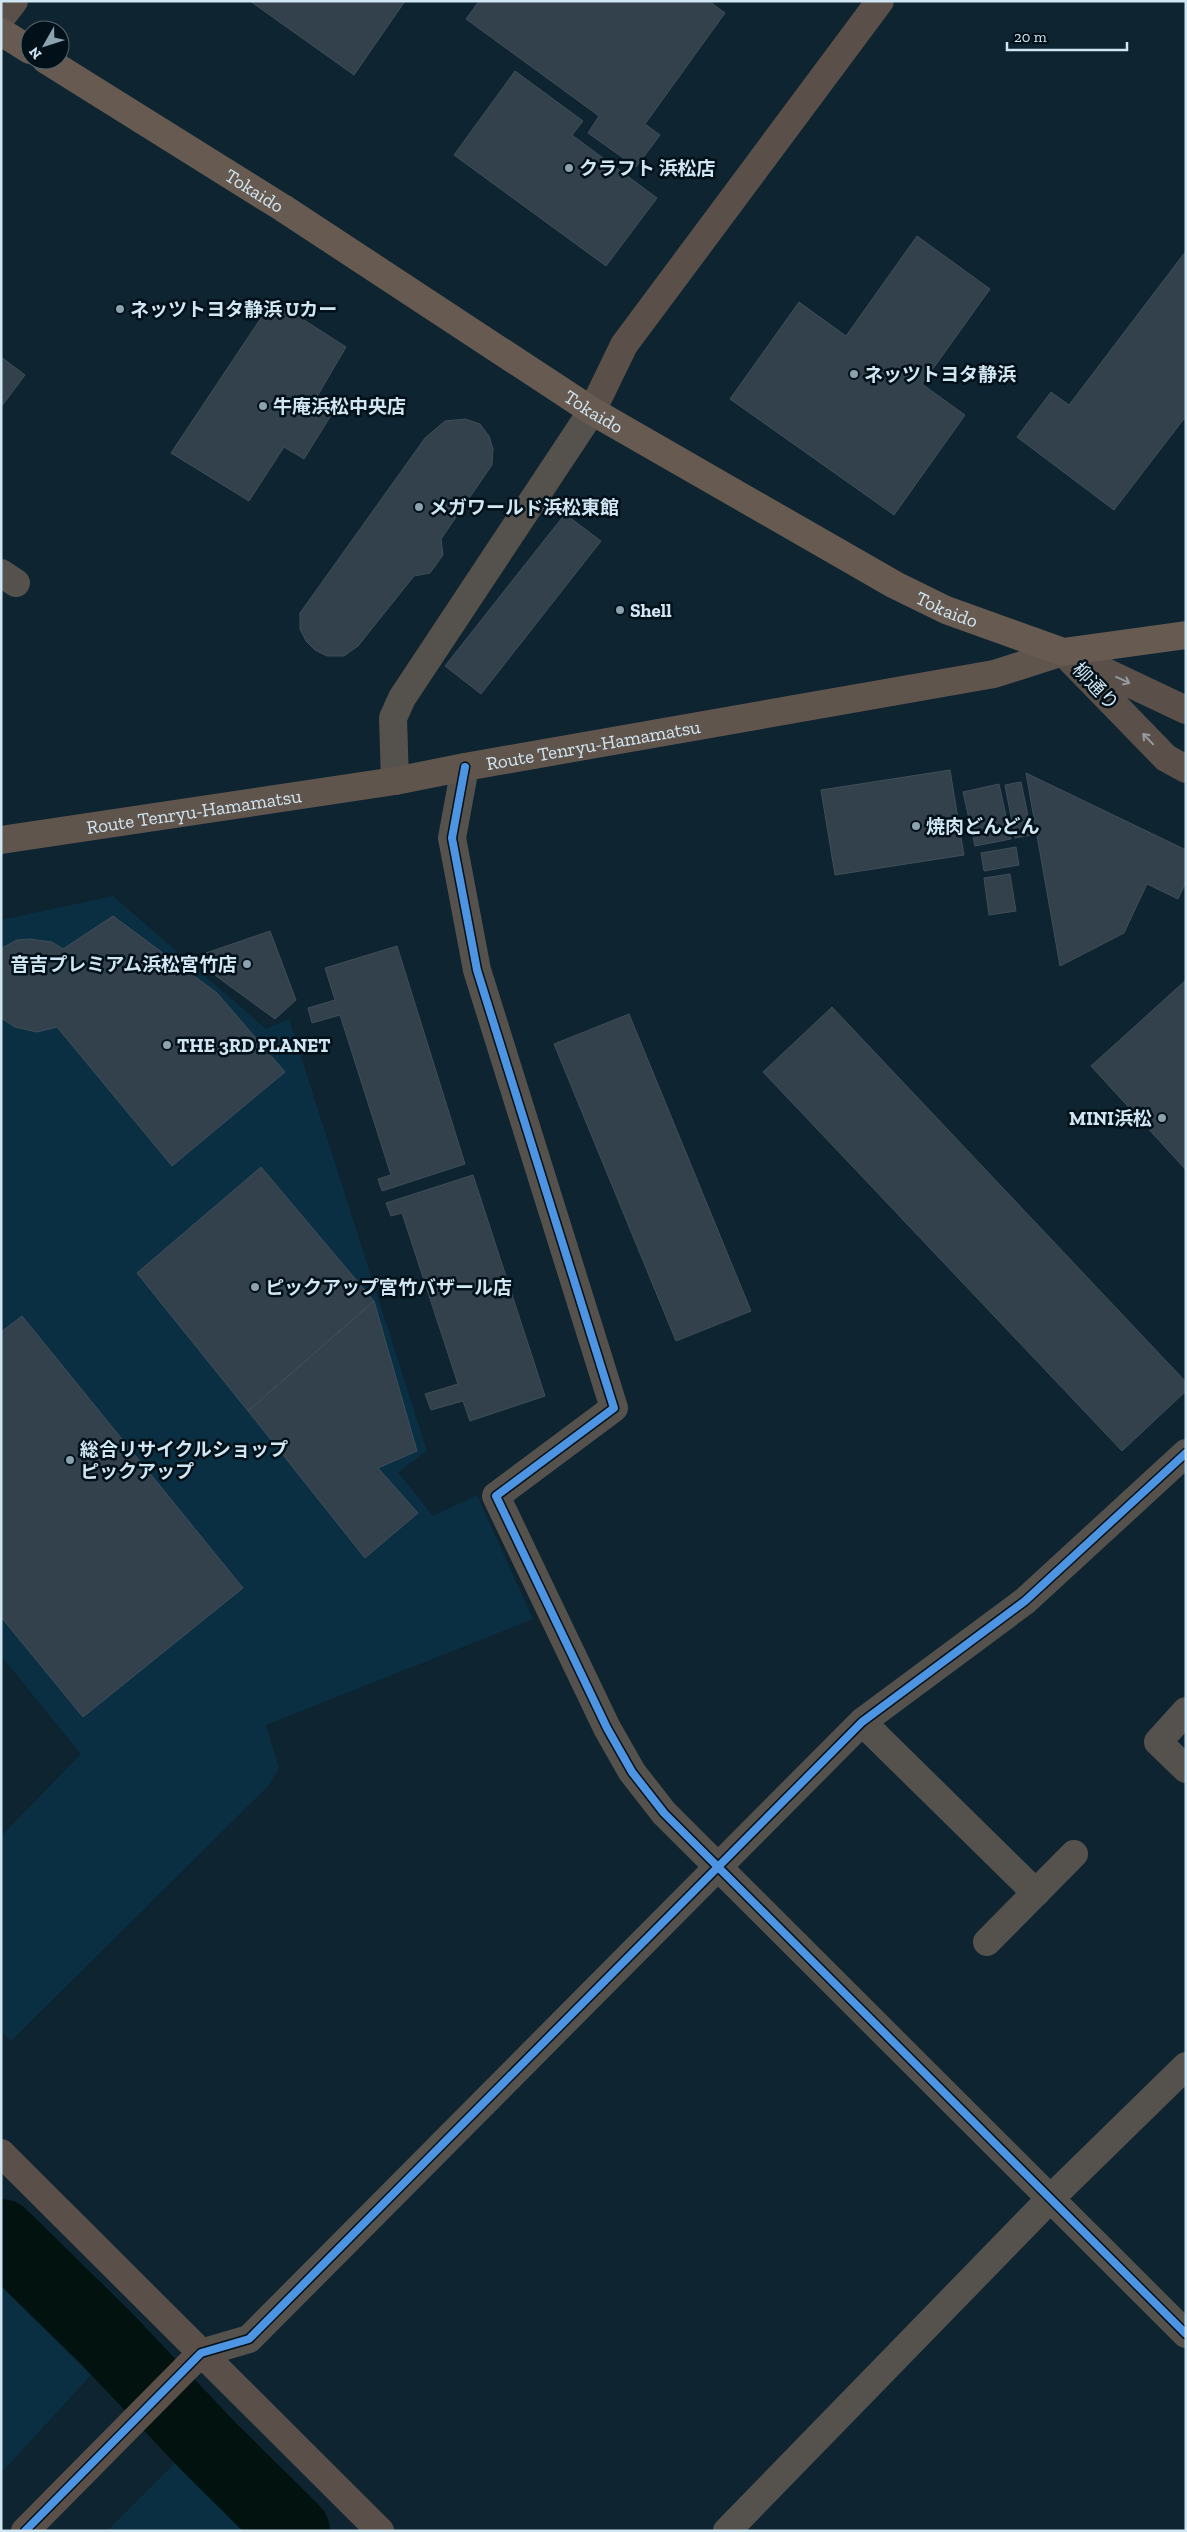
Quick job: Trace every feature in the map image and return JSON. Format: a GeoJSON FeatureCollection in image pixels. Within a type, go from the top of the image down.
{"type":"FeatureCollection","features":[{"type":"Feature","properties":{"kind":"highway"},"geometry":{"type":"LineString","coordinates":[[1,32],[20,44]]}},
{"type":"Feature","properties":{"kind":"highway","name":"Tokaido"},"geometry":{"type":"LineString","coordinates":[[62,70],[282,208],[592,411],[896,585],[946,610],[1063,652],[1186,634]]}},
{"type":"Feature","properties":{"kind":"main road","name":"Route Tenryu-Hamamatsu"},"geometry":{"type":"LineString","coordinates":[[1,840],[395,781],[994,674],[1063,652]]}},
{"type":"Feature","properties":{"kind":"street"},"geometry":{"type":"LineString","coordinates":[[1,18],[14,1]]}},
{"type":"Feature","properties":{"kind":"street"},"geometry":{"type":"LineString","coordinates":[[395,781],[393,718],[402,698],[592,411],[624,346],[880,1]]}},
{"type":"Feature","properties":{"kind":"street","name":"柳通り"},"geometry":{"type":"LineString","coordinates":[[1063,652],[1186,710]]}},
{"type":"Feature","properties":{"kind":"street","name":"柳通り"},"geometry":{"type":"LineString","coordinates":[[1063,652],[1166,758],[1186,768]]}},
{"type":"Feature","properties":{"kind":"street"},"geometry":{"type":"LineString","coordinates":[[465,767],[452,838],[477,970],[614,1408],[496,1496],[606,1728],[628,1765],[664,1813],[1186,2334]]}},
{"type":"Feature","properties":{"kind":"street"},"geometry":{"type":"LineString","coordinates":[[25,2531],[201,2353],[249,2338],[862,1722],[1025,1601],[1186,1453]]}},
{"type":"Feature","properties":{"kind":"street"},"geometry":{"type":"LineString","coordinates":[[1186,1711],[1158,1742],[1186,1769]]}},
{"type":"Feature","properties":{"kind":"street"},"geometry":{"type":"LineString","coordinates":[[862,1722],[1036,1893]]}},
{"type":"Feature","properties":{"kind":"street"},"geometry":{"type":"LineString","coordinates":[[988,1942],[1074,1854]]}},
{"type":"Feature","properties":{"kind":"street"},"geometry":{"type":"LineString","coordinates":[[726,2531],[1050,2199],[1186,2066]]}},
{"type":"Feature","properties":{"kind":"street"},"geometry":{"type":"LineString","coordinates":[[1,2153],[380,2531]]}},
{"type":"Feature","properties":{"kind":"shaded area"},"geometry":{"type":"Polygon","coordinates":[[[113,896],[266,1029],[289,1019],[427,1451],[398,1472],[433,1516],[477,1495],[533,1619],[266,1725],[279,1768],[269,1785],[11,2041],[1,2031],[1,1836],[81,1754],[1,1656],[1,920],[113,896]]]}},
{"type":"Feature","properties":{"kind":"shaded area"},"geometry":{"type":"Polygon","coordinates":[[[1,2287],[91,2375],[1,2473],[1,2287]]]}},
{"type":"Feature","properties":{"kind":"shaded area"},"geometry":{"type":"Polygon","coordinates":[[[176,2462],[246,2531],[107,2531],[176,2462]]]}},
{"type":"Feature","properties":{"kind":"building"},"geometry":{"type":"Polygon","coordinates":[[[250,1],[405,1],[354,75],[250,1]]]}},
{"type":"Feature","properties":{"kind":"building"},"geometry":{"type":"Polygon","coordinates":[[[479,1],[709,1],[725,13],[645,124],[660,135],[636,167],[588,133],[599,116],[466,19],[479,1]]]}},
{"type":"Feature","properties":{"kind":"building"},"geometry":{"type":"Polygon","coordinates":[[[515,71],[583,121],[572,135],[657,198],[606,266],[454,155],[515,71]]]}},
{"type":"Feature","properties":{"kind":"building"},"geometry":{"type":"Polygon","coordinates":[[[917,236],[990,289],[922,384],[965,415],[894,515],[730,399],[799,302],[846,336],[917,236]]]}},
{"type":"Feature","properties":{"kind":"building"},"geometry":{"type":"Polygon","coordinates":[[[1186,251],[1186,416],[1114,510],[1017,437],[1051,392],[1069,405],[1186,251]]]}},
{"type":"Feature","properties":{"kind":"building","name":"牛庵浜松中央店"},"geometry":{"type":"Polygon","coordinates":[[[273,300],[346,347],[315,400],[333,412],[304,459],[284,447],[249,501],[171,453],[273,300]]]}},
{"type":"Feature","properties":{"kind":"building"},"geometry":{"type":"Polygon","coordinates":[[[1,357],[25,375],[1,407],[1,357]]]}},
{"type":"Feature","properties":{"kind":"building","name":"メガワールド浜松東館"},"geometry":{"type":"Polygon","coordinates":[[[465,419],[480,424],[489,436],[493,449],[492,465],[441,539],[443,555],[430,573],[414,576],[358,646],[344,656],[327,656],[315,650],[306,641],[300,629],[300,613],[425,438],[445,421],[465,419]]]}},
{"type":"Feature","properties":{"kind":"building"},"geometry":{"type":"Polygon","coordinates":[[[565,514],[601,541],[481,694],[445,666],[565,514]]]}},
{"type":"Feature","properties":{"kind":"building"},"geometry":{"type":"Polygon","coordinates":[[[950,770],[964,855],[835,875],[821,790],[950,770]]]}},
{"type":"Feature","properties":{"kind":"building"},"geometry":{"type":"Polygon","coordinates":[[[1026,773],[1186,850],[1186,882],[1178,899],[1147,884],[1124,933],[1060,966],[1026,773]]]}},
{"type":"Feature","properties":{"kind":"building"},"geometry":{"type":"Polygon","coordinates":[[[1021,782],[1032,835],[1015,838],[1005,785],[1021,782]]]}},
{"type":"Feature","properties":{"kind":"building"},"geometry":{"type":"Polygon","coordinates":[[[999,784],[1011,839],[975,846],[963,792],[999,784]]]}},
{"type":"Feature","properties":{"kind":"building"},"geometry":{"type":"Polygon","coordinates":[[[1016,847],[1019,865],[984,871],[981,853],[1016,847]]]}},
{"type":"Feature","properties":{"kind":"building"},"geometry":{"type":"Polygon","coordinates":[[[1010,874],[1016,911],[989,915],[984,878],[1010,874]]]}},
{"type":"Feature","properties":{"kind":"building","name":"THE 3RD PLANET"},"geometry":{"type":"Polygon","coordinates":[[[113,916],[217,993],[285,1072],[172,1166],[57,1027],[37,1032],[15,1027],[1,1018],[2,948],[17,940],[30,939],[52,942],[63,949],[113,916]]]}},
{"type":"Feature","properties":{"kind":"building","name":"音吉プレミアム浜松宮竹店"},"geometry":{"type":"Polygon","coordinates":[[[270,931],[296,1000],[275,1019],[216,976],[206,953],[270,931]]]}},
{"type":"Feature","properties":{"kind":"building"},"geometry":{"type":"Polygon","coordinates":[[[397,946],[465,1164],[382,1191],[378,1179],[391,1175],[340,1015],[312,1023],[308,1008],[335,1000],[325,968],[397,946]]]}},
{"type":"Feature","properties":{"kind":"building","name":"MINI浜松"},"geometry":{"type":"Polygon","coordinates":[[[1186,980],[1186,1170],[1091,1066],[1186,980]]]}},
{"type":"Feature","properties":{"kind":"building"},"geometry":{"type":"Polygon","coordinates":[[[832,1007],[1186,1382],[1186,1391],[1122,1451],[763,1072],[832,1007]]]}},
{"type":"Feature","properties":{"kind":"building"},"geometry":{"type":"Polygon","coordinates":[[[629,1014],[751,1311],[676,1341],[554,1044],[629,1014]]]}},
{"type":"Feature","properties":{"kind":"building","name":"ピックアップ宮竹バザール店"},"geometry":{"type":"Polygon","coordinates":[[[261,1167],[374,1301],[248,1411],[137,1273],[261,1167]]]}},
{"type":"Feature","properties":{"kind":"building"},"geometry":{"type":"Polygon","coordinates":[[[473,1175],[545,1396],[470,1421],[463,1401],[431,1410],[425,1394],[458,1384],[402,1213],[391,1216],[386,1203],[473,1175]]]}},
{"type":"Feature","properties":{"kind":"building"},"geometry":{"type":"Polygon","coordinates":[[[374,1301],[417,1451],[378,1468],[418,1513],[365,1558],[248,1411],[374,1301]]]}},
{"type":"Feature","properties":{"kind":"building","name":"総合リサイクルショップ ピックアップ"},"geometry":{"type":"Polygon","coordinates":[[[22,1316],[243,1588],[83,1717],[1,1617],[1,1332],[22,1316]]]}},
{"type":"Feature","properties":{"kind":"waterway"},"geometry":{"type":"LineString","coordinates":[[1,2235],[105,2337],[210,2448],[294,2531]]}},
{"type":"Feature","properties":{"kind":"cycle path"},"geometry":{"type":"LineString","coordinates":[[465,767],[452,838],[477,970],[614,1408],[496,1496],[607,1728],[632,1772],[664,1813],[1186,2334]]}},
{"type":"Feature","properties":{"kind":"cycle path"},"geometry":{"type":"LineString","coordinates":[[25,2531],[201,2353],[249,2339],[862,1722],[1025,1601],[1186,1453]]}},
{"type":"Feature","properties":{"kind":"place","name":"クラフト 浜松店"},"geometry":{"type":"Point","coordinates":[569,168]}},
{"type":"Feature","properties":{"kind":"place","name":"ネッツトヨタ静浜 Uカー"},"geometry":{"type":"Point","coordinates":[120,309]}},
{"type":"Feature","properties":{"kind":"place","name":"ネッツトヨタ静浜"},"geometry":{"type":"Point","coordinates":[854,374]}},
{"type":"Feature","properties":{"kind":"place","name":"牛庵浜松中央店"},"geometry":{"type":"Point","coordinates":[263,406]}},
{"type":"Feature","properties":{"kind":"place","name":"メガワールド浜松東館"},"geometry":{"type":"Point","coordinates":[419,507]}},
{"type":"Feature","properties":{"kind":"place","name":"Shell"},"geometry":{"type":"Point","coordinates":[620,610]}},
{"type":"Feature","properties":{"kind":"place","name":"焼肉どんどん"},"geometry":{"type":"Point","coordinates":[916,826]}},
{"type":"Feature","properties":{"kind":"place","name":"音吉プレミアム浜松宮竹店"},"geometry":{"type":"Point","coordinates":[247,964]}},
{"type":"Feature","properties":{"kind":"place","name":"THE 3RD PLANET"},"geometry":{"type":"Point","coordinates":[167,1045]}},
{"type":"Feature","properties":{"kind":"place","name":"MINI浜松"},"geometry":{"type":"Point","coordinates":[1162,1118]}},
{"type":"Feature","properties":{"kind":"place","name":"ピックアップ宮竹バザール店"},"geometry":{"type":"Point","coordinates":[255,1287]}},
{"type":"Feature","properties":{"kind":"place","name":"総合リサイクルショップ ピックアップ"},"geometry":{"type":"Point","coordinates":[70,1460]}}]}
